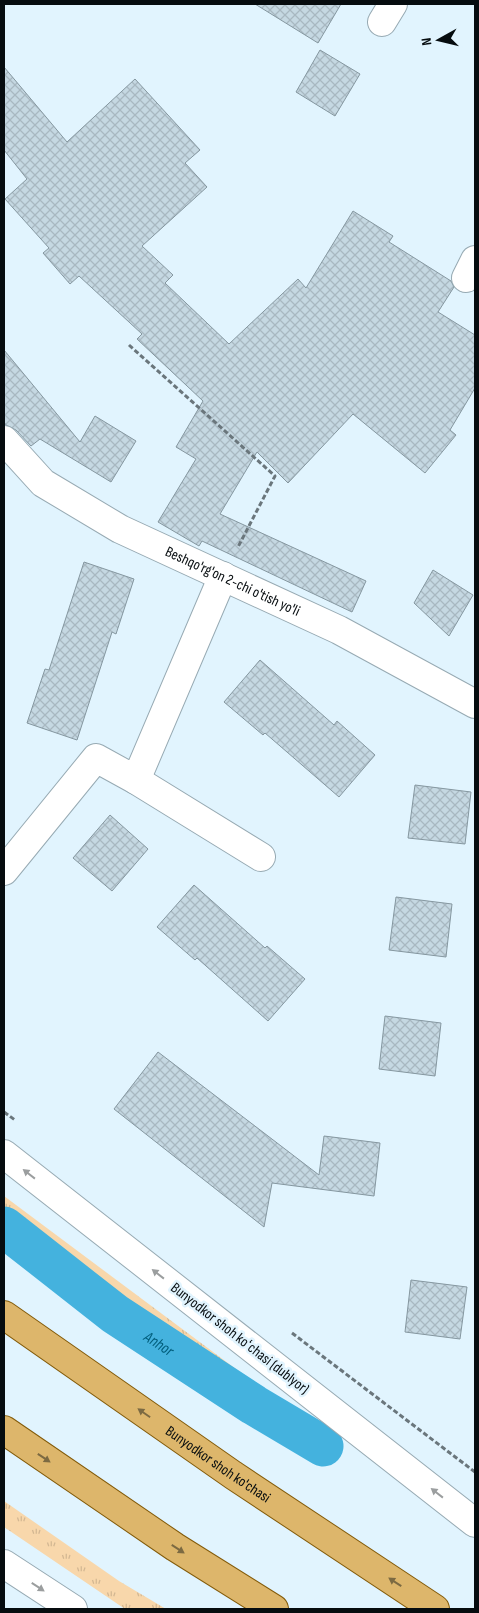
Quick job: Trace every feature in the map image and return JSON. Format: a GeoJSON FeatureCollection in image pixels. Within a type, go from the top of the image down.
{"type":"FeatureCollection","features":[{"type":"Feature","properties":{"kind":"main road","name":"Bunyodkor shoh ko'chasi"},"geometry":{"type":"LineString","coordinates":[[4,1315],[233,1475],[435,1609]]}},
{"type":"Feature","properties":{"kind":"main road"},"geometry":{"type":"LineString","coordinates":[[4,1430],[175,1547],[274,1609]]}},
{"type":"Feature","properties":{"kind":"street","name":"Beshqo'rg'on 2-chi o'tish yo'li"},"geometry":{"type":"LineString","coordinates":[[4,440],[43,483],[120,529],[338,630],[475,704]]}},
{"type":"Feature","properties":{"kind":"street"},"geometry":{"type":"LineString","coordinates":[[136,780],[222,576]]}},
{"type":"Feature","properties":{"kind":"street"},"geometry":{"type":"LineString","coordinates":[[4,870],[96,758],[136,780],[261,857]]}},
{"type":"Feature","properties":{"kind":"street","name":"Bunyodkor shoh koʻchasi (dublyor)"},"geometry":{"type":"LineString","coordinates":[[4,1154],[472,1512]]}},
{"type":"Feature","properties":{"kind":"street"},"geometry":{"type":"LineString","coordinates":[[4,1564],[73,1609]]}},
{"type":"Feature","properties":{"kind":"path"},"geometry":{"type":"LineString","coordinates":[[129,345],[275,476],[222,576]]}},
{"type":"Feature","properties":{"kind":"green space"},"geometry":{"type":"Polygon","coordinates":[[[4,1196],[280,1402],[283,1413],[132,1315],[4,1219],[4,1196]]]}},
{"type":"Feature","properties":{"kind":"green space"},"geometry":{"type":"Polygon","coordinates":[[[4,1501],[119,1581],[166,1609],[125,1609],[4,1527],[4,1501]]]}},
{"type":"Feature","properties":{"kind":"building"},"geometry":{"type":"Polygon","coordinates":[[[255,4],[341,4],[318,43],[255,4]]]}},
{"type":"Feature","properties":{"kind":"building"},"geometry":{"type":"Polygon","coordinates":[[[320,50],[360,74],[335,116],[296,92],[320,50]]]}},
{"type":"Feature","properties":{"kind":"building"},"geometry":{"type":"Polygon","coordinates":[[[4,67],[67,142],[135,79],[200,150],[185,163],[207,187],[142,246],[173,275],[165,283],[229,344],[298,279],[306,288],[353,211],[393,236],[389,242],[451,281],[454,287],[438,312],[475,335],[475,388],[450,430],[456,435],[425,473],[353,414],[288,483],[257,452],[220,514],[366,581],[352,612],[202,541],[199,546],[158,522],[196,459],[176,447],[203,401],[137,339],[142,334],[79,276],[70,284],[43,253],[49,248],[5,199],[27,179],[4,150],[4,67]]]}},
{"type":"Feature","properties":{"kind":"building"},"geometry":{"type":"Polygon","coordinates":[[[4,350],[80,442],[95,416],[136,441],[111,482],[40,439],[31,446],[16,430],[6,425],[4,422],[4,350]]]}},
{"type":"Feature","properties":{"kind":"building"},"geometry":{"type":"Polygon","coordinates":[[[84,562],[134,579],[116,634],[112,632],[77,740],[27,723],[45,669],[49,670],[84,562]]]}},
{"type":"Feature","properties":{"kind":"building"},"geometry":{"type":"Polygon","coordinates":[[[433,570],[473,595],[449,636],[414,603],[433,570]]]}},
{"type":"Feature","properties":{"kind":"building"},"geometry":{"type":"Polygon","coordinates":[[[260,660],[334,725],[337,721],[375,755],[339,797],[265,733],[263,735],[224,702],[260,660]]]}},
{"type":"Feature","properties":{"kind":"building"},"geometry":{"type":"Polygon","coordinates":[[[415,785],[471,792],[465,844],[408,838],[415,785]]]}},
{"type":"Feature","properties":{"kind":"building"},"geometry":{"type":"Polygon","coordinates":[[[110,815],[148,849],[112,891],[73,858],[110,815]]]}},
{"type":"Feature","properties":{"kind":"building"},"geometry":{"type":"Polygon","coordinates":[[[194,885],[265,948],[267,946],[305,979],[268,1021],[197,958],[195,960],[157,927],[194,885]]]}},
{"type":"Feature","properties":{"kind":"building"},"geometry":{"type":"Polygon","coordinates":[[[396,897],[452,904],[446,957],[389,950],[396,897]]]}},
{"type":"Feature","properties":{"kind":"building"},"geometry":{"type":"Polygon","coordinates":[[[385,1016],[441,1023],[435,1076],[379,1069],[385,1016]]]}},
{"type":"Feature","properties":{"kind":"building"},"geometry":{"type":"Polygon","coordinates":[[[158,1052],[319,1175],[324,1136],[380,1143],[374,1196],[272,1183],[264,1227],[114,1109],[158,1052]]]}},
{"type":"Feature","properties":{"kind":"building"},"geometry":{"type":"Polygon","coordinates":[[[411,1280],[467,1287],[460,1339],[405,1332],[411,1280]]]}},
{"type":"Feature","properties":{"kind":"waterway","name":"Anhor"},"geometry":{"type":"LineString","coordinates":[[4,1227],[115,1314],[254,1405],[323,1446]]}}]}
